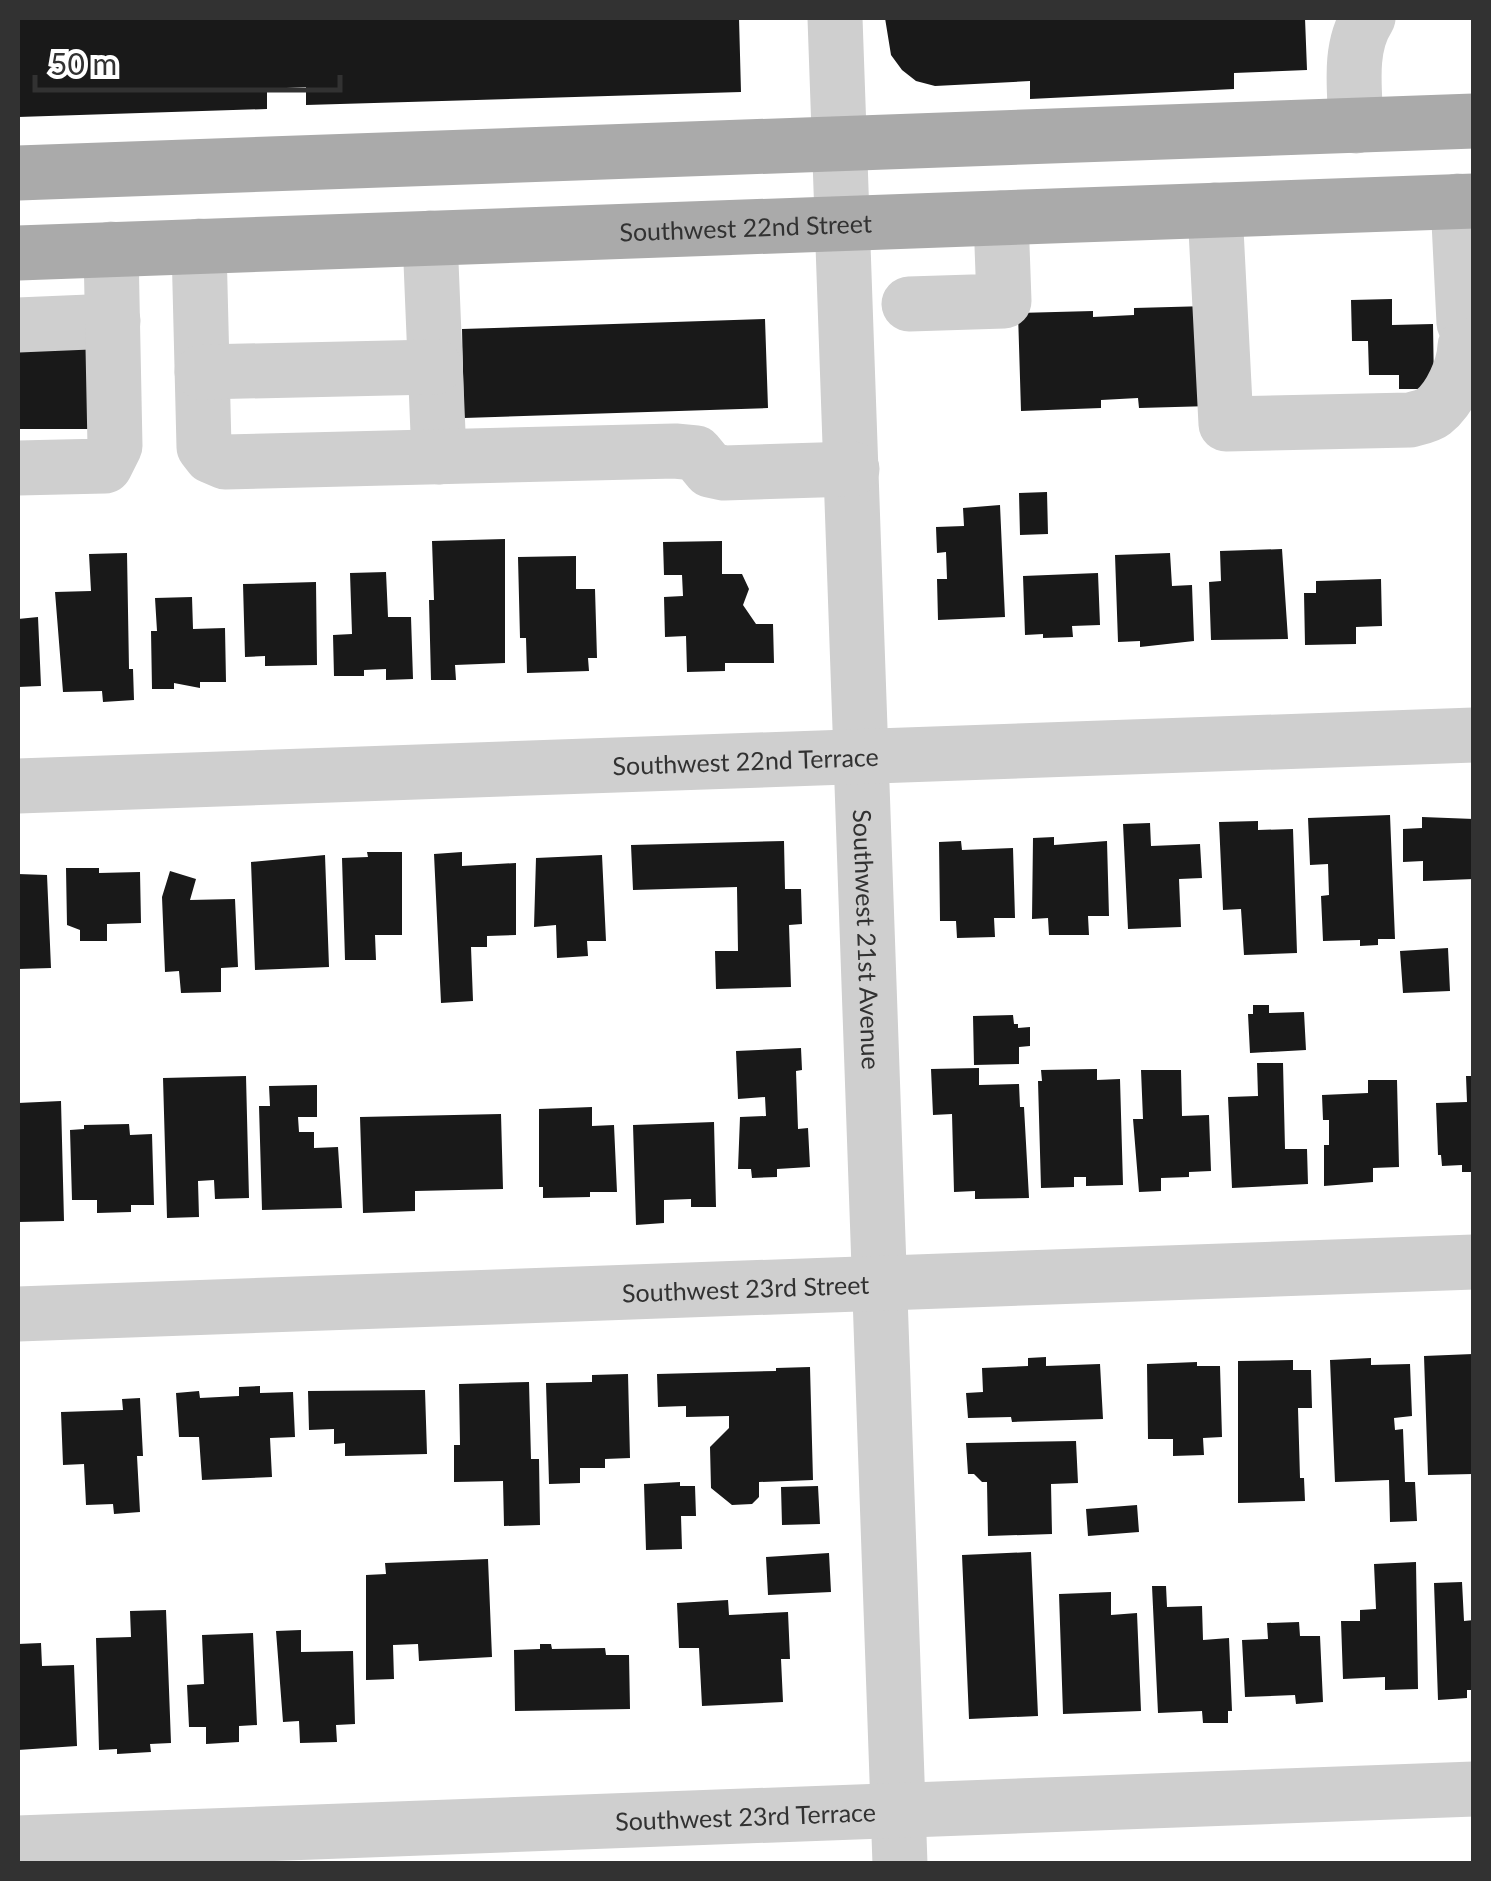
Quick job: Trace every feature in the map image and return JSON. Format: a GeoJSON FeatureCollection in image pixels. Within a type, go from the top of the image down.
{"type":"FeatureCollection","features":[{"type":"Feature","properties":{"kind":"main road"},"geometry":{"type":"LineString","coordinates":[[18,172],[1474,121]]}},
{"type":"Feature","properties":{"kind":"main road","name":"Southwest 22nd Street"},"geometry":{"type":"LineString","coordinates":[[18,252],[1466,201]]}},
{"type":"Feature","properties":{"kind":"street","name":"Southwest 21st Avenue"},"geometry":{"type":"LineString","coordinates":[[835,18],[900,1864]]}},
{"type":"Feature","properties":{"kind":"street"},"geometry":{"type":"LineString","coordinates":[[1356,126],[1354,62],[1361,28],[1368,18]]}},
{"type":"Feature","properties":{"kind":"street"},"geometry":{"type":"LineString","coordinates":[[1215,210],[1226,424],[1410,420],[1433,412],[1464,363],[1466,201]]}},
{"type":"Feature","properties":{"kind":"street"},"geometry":{"type":"LineString","coordinates":[[910,304],[1004,301],[1000,218]]}},
{"type":"Feature","properties":{"kind":"street"},"geometry":{"type":"LineString","coordinates":[[430,238],[439,457]]}},
{"type":"Feature","properties":{"kind":"street"},"geometry":{"type":"LineString","coordinates":[[199,246],[204,447],[224,462],[675,451],[696,453],[710,470],[724,473],[852,469]]}},
{"type":"Feature","properties":{"kind":"street"},"geometry":{"type":"LineString","coordinates":[[18,468],[105,466],[115,446],[111,249]]}},
{"type":"Feature","properties":{"kind":"street"},"geometry":{"type":"LineString","coordinates":[[18,325],[113,321]]}},
{"type":"Feature","properties":{"kind":"street"},"geometry":{"type":"LineString","coordinates":[[202,372],[435,367]]}},
{"type":"Feature","properties":{"kind":"street","name":"Southwest 22nd Terrace"},"geometry":{"type":"LineString","coordinates":[[18,786],[1474,735]]}},
{"type":"Feature","properties":{"kind":"street","name":"Southwest 23rd Street"},"geometry":{"type":"LineString","coordinates":[[18,1314],[1474,1262]]}},
{"type":"Feature","properties":{"kind":"street","name":"Southwest 23rd Terrace"},"geometry":{"type":"LineString","coordinates":[[18,1843],[1474,1790]]}},
{"type":"Feature","properties":{"kind":"building"},"geometry":{"type":"Polygon","coordinates":[[[18,18],[739,18],[741,92],[306,105],[306,87],[267,89],[267,109],[18,117],[18,18]]]}},
{"type":"Feature","properties":{"kind":"building"},"geometry":{"type":"Polygon","coordinates":[[[885,18],[1305,18],[1307,70],[1234,73],[1234,89],[1030,99],[1030,81],[935,86],[916,81],[891,55],[885,18]]]}},
{"type":"Feature","properties":{"kind":"building"},"geometry":{"type":"Polygon","coordinates":[[[1392,299],[1392,325],[1433,324],[1434,389],[1399,389],[1399,375],[1369,375],[1368,341],[1352,341],[1351,300],[1392,299]]]}},
{"type":"Feature","properties":{"kind":"building"},"geometry":{"type":"Polygon","coordinates":[[[1208,306],[1211,406],[1139,408],[1138,398],[1101,400],[1101,408],[1021,411],[1018,313],[1093,311],[1093,317],[1134,315],[1134,308],[1208,306]]]}},
{"type":"Feature","properties":{"kind":"building"},"geometry":{"type":"Polygon","coordinates":[[[765,319],[768,408],[464,418],[462,329],[765,319]]]}},
{"type":"Feature","properties":{"kind":"building"},"geometry":{"type":"Polygon","coordinates":[[[94,342],[95,429],[18,429],[18,343],[94,342]]]}},
{"type":"Feature","properties":{"kind":"building"},"geometry":{"type":"Polygon","coordinates":[[[1047,492],[1048,534],[1020,535],[1019,493],[1047,492]]]}},
{"type":"Feature","properties":{"kind":"building"},"geometry":{"type":"Polygon","coordinates":[[[1000,505],[1005,617],[938,620],[937,579],[947,579],[946,552],[937,553],[936,527],[964,526],[963,508],[1000,505]]]}},
{"type":"Feature","properties":{"kind":"building"},"geometry":{"type":"Polygon","coordinates":[[[505,539],[505,663],[455,665],[456,680],[431,680],[432,541],[505,539]]]}},
{"type":"Feature","properties":{"kind":"building"},"geometry":{"type":"Polygon","coordinates":[[[722,541],[722,574],[742,574],[749,589],[743,605],[756,624],[773,624],[774,663],[725,663],[725,671],[687,672],[686,636],[665,637],[664,597],[683,596],[682,575],[664,575],[663,542],[722,541]]]}},
{"type":"Feature","properties":{"kind":"building"},"geometry":{"type":"Polygon","coordinates":[[[1282,549],[1288,639],[1211,640],[1209,582],[1221,581],[1220,551],[1282,549]]]}},
{"type":"Feature","properties":{"kind":"building"},"geometry":{"type":"Polygon","coordinates":[[[127,553],[129,669],[133,669],[134,700],[103,702],[102,691],[63,692],[55,592],[91,591],[89,554],[127,553]]]}},
{"type":"Feature","properties":{"kind":"building"},"geometry":{"type":"Polygon","coordinates":[[[1170,553],[1172,586],[1192,585],[1194,641],[1140,647],[1140,641],[1118,642],[1115,555],[1170,553]]]}},
{"type":"Feature","properties":{"kind":"building"},"geometry":{"type":"Polygon","coordinates":[[[576,556],[576,589],[595,589],[597,658],[588,658],[589,671],[527,673],[526,638],[520,638],[518,557],[576,556]]]}},
{"type":"Feature","properties":{"kind":"building"},"geometry":{"type":"Polygon","coordinates":[[[386,572],[388,617],[411,617],[413,679],[386,680],[386,669],[364,670],[364,676],[334,676],[333,635],[352,634],[350,573],[386,572]]]}},
{"type":"Feature","properties":{"kind":"building"},"geometry":{"type":"Polygon","coordinates":[[[1098,573],[1100,625],[1072,626],[1073,637],[1025,635],[1023,576],[1098,573]]]}},
{"type":"Feature","properties":{"kind":"building"},"geometry":{"type":"Polygon","coordinates":[[[1381,579],[1382,626],[1356,627],[1356,644],[1305,645],[1304,593],[1316,593],[1316,581],[1381,579]]]}},
{"type":"Feature","properties":{"kind":"building"},"geometry":{"type":"Polygon","coordinates":[[[316,582],[317,665],[265,666],[265,656],[245,657],[243,584],[316,582]]]}},
{"type":"Feature","properties":{"kind":"building"},"geometry":{"type":"Polygon","coordinates":[[[192,597],[193,629],[225,628],[226,682],[200,682],[200,688],[174,683],[174,689],[152,689],[151,631],[157,631],[155,598],[192,597]]]}},
{"type":"Feature","properties":{"kind":"building"},"geometry":{"type":"Polygon","coordinates":[[[38,617],[41,686],[18,687],[18,619],[38,617]]]}},
{"type":"Feature","properties":{"kind":"building"},"geometry":{"type":"Polygon","coordinates":[[[1390,815],[1395,939],[1378,939],[1378,945],[1360,946],[1360,940],[1323,941],[1321,896],[1329,895],[1328,864],[1310,865],[1308,818],[1390,815]]]}},
{"type":"Feature","properties":{"kind":"building"},"geometry":{"type":"Polygon","coordinates":[[[1422,817],[1474,819],[1474,879],[1423,881],[1423,861],[1403,862],[1403,829],[1422,828],[1422,817]]]}},
{"type":"Feature","properties":{"kind":"building"},"geometry":{"type":"Polygon","coordinates":[[[1258,821],[1258,830],[1293,829],[1297,953],[1244,955],[1241,909],[1223,910],[1219,822],[1258,821]]]}},
{"type":"Feature","properties":{"kind":"building"},"geometry":{"type":"Polygon","coordinates":[[[1150,823],[1151,846],[1200,844],[1202,878],[1179,879],[1181,927],[1128,929],[1123,824],[1150,823]]]}},
{"type":"Feature","properties":{"kind":"building"},"geometry":{"type":"Polygon","coordinates":[[[1054,837],[1054,845],[1107,841],[1109,916],[1088,916],[1089,935],[1049,935],[1048,918],[1032,919],[1033,838],[1054,837]]]}},
{"type":"Feature","properties":{"kind":"building"},"geometry":{"type":"Polygon","coordinates":[[[784,841],[785,889],[801,889],[802,924],[789,925],[791,987],[716,989],[715,951],[738,951],[737,887],[633,890],[631,845],[784,841]]]}},
{"type":"Feature","properties":{"kind":"building"},"geometry":{"type":"Polygon","coordinates":[[[961,841],[962,850],[1013,848],[1015,918],[994,918],[995,937],[957,938],[956,921],[940,921],[939,842],[961,841]]]}},
{"type":"Feature","properties":{"kind":"building"},"geometry":{"type":"Polygon","coordinates":[[[367,852],[402,852],[402,935],[375,935],[376,960],[345,960],[342,858],[368,857],[367,852]]]}},
{"type":"Feature","properties":{"kind":"building"},"geometry":{"type":"Polygon","coordinates":[[[462,852],[462,866],[516,863],[516,935],[487,936],[487,947],[471,947],[473,1001],[441,1003],[434,854],[462,852]]]}},
{"type":"Feature","properties":{"kind":"building"},"geometry":{"type":"Polygon","coordinates":[[[325,855],[329,967],[255,970],[251,862],[325,855]]]}},
{"type":"Feature","properties":{"kind":"building"},"geometry":{"type":"Polygon","coordinates":[[[602,855],[606,941],[587,941],[588,956],[557,958],[556,925],[534,927],[536,858],[602,855]]]}},
{"type":"Feature","properties":{"kind":"building"},"geometry":{"type":"Polygon","coordinates":[[[66,868],[99,868],[99,873],[140,872],[141,923],[107,924],[107,941],[80,941],[80,930],[67,925],[66,868]]]}},
{"type":"Feature","properties":{"kind":"building"},"geometry":{"type":"Polygon","coordinates":[[[170,871],[196,879],[190,900],[235,899],[238,967],[221,968],[221,992],[181,993],[179,971],[165,972],[162,897],[170,871]]]}},
{"type":"Feature","properties":{"kind":"building"},"geometry":{"type":"Polygon","coordinates":[[[18,874],[47,875],[51,968],[18,969],[18,874]]]}},
{"type":"Feature","properties":{"kind":"building"},"geometry":{"type":"Polygon","coordinates":[[[1448,948],[1450,991],[1403,993],[1400,951],[1448,948]]]}},
{"type":"Feature","properties":{"kind":"building"},"geometry":{"type":"Polygon","coordinates":[[[1253,1005],[1269,1005],[1269,1013],[1304,1012],[1306,1050],[1250,1053],[1248,1014],[1253,1014],[1253,1005]]]}},
{"type":"Feature","properties":{"kind":"building"},"geometry":{"type":"Polygon","coordinates":[[[1013,1015],[1018,1028],[1030,1027],[1030,1046],[1019,1047],[1019,1064],[974,1065],[973,1016],[1013,1015]]]}},
{"type":"Feature","properties":{"kind":"building"},"geometry":{"type":"Polygon","coordinates":[[[801,1048],[802,1070],[796,1071],[798,1129],[808,1128],[810,1167],[777,1169],[777,1177],[752,1178],[751,1169],[738,1169],[740,1117],[766,1116],[765,1097],[738,1099],[736,1051],[801,1048]]]}},
{"type":"Feature","properties":{"kind":"building"},"geometry":{"type":"Polygon","coordinates":[[[1257,1063],[1283,1063],[1285,1149],[1307,1149],[1308,1184],[1232,1188],[1228,1097],[1258,1096],[1257,1063]]]}},
{"type":"Feature","properties":{"kind":"building"},"geometry":{"type":"Polygon","coordinates":[[[979,1068],[979,1085],[1019,1084],[1029,1198],[975,1199],[975,1191],[954,1192],[952,1114],[933,1115],[931,1069],[979,1068]]]}},
{"type":"Feature","properties":{"kind":"building"},"geometry":{"type":"Polygon","coordinates":[[[1097,1069],[1097,1080],[1120,1079],[1123,1185],[1086,1186],[1086,1177],[1074,1177],[1074,1187],[1041,1188],[1041,1070],[1097,1069]]]}},
{"type":"Feature","properties":{"kind":"building"},"geometry":{"type":"Polygon","coordinates":[[[1141,1070],[1181,1070],[1182,1116],[1209,1115],[1211,1171],[1161,1178],[1161,1191],[1139,1192],[1133,1119],[1143,1119],[1141,1070]]]}},
{"type":"Feature","properties":{"kind":"building"},"geometry":{"type":"Polygon","coordinates":[[[246,1076],[249,1198],[215,1199],[214,1180],[198,1181],[199,1217],[167,1218],[163,1078],[246,1076]]]}},
{"type":"Feature","properties":{"kind":"building"},"geometry":{"type":"Polygon","coordinates":[[[1466,1076],[1474,1076],[1474,1172],[1462,1172],[1462,1165],[1442,1166],[1438,1155],[1436,1103],[1467,1102],[1466,1076]]]}},
{"type":"Feature","properties":{"kind":"building"},"geometry":{"type":"Polygon","coordinates":[[[1368,1080],[1397,1080],[1399,1167],[1373,1168],[1373,1182],[1324,1186],[1324,1145],[1329,1145],[1329,1120],[1323,1120],[1322,1095],[1368,1093],[1368,1080]]]}},
{"type":"Feature","properties":{"kind":"building"},"geometry":{"type":"Polygon","coordinates":[[[317,1085],[317,1117],[298,1117],[299,1132],[314,1132],[314,1148],[338,1147],[342,1208],[262,1210],[259,1106],[270,1106],[269,1086],[317,1085]]]}},
{"type":"Feature","properties":{"kind":"building"},"geometry":{"type":"Polygon","coordinates":[[[61,1101],[64,1221],[18,1222],[18,1103],[61,1101]]]}},
{"type":"Feature","properties":{"kind":"building"},"geometry":{"type":"Polygon","coordinates":[[[592,1107],[592,1126],[614,1125],[617,1192],[543,1198],[543,1187],[539,1187],[539,1109],[592,1107]]]}},
{"type":"Feature","properties":{"kind":"building"},"geometry":{"type":"Polygon","coordinates":[[[501,1114],[503,1189],[415,1191],[415,1211],[363,1213],[360,1117],[501,1114]]]}},
{"type":"Feature","properties":{"kind":"building"},"geometry":{"type":"Polygon","coordinates":[[[714,1122],[716,1207],[691,1207],[691,1199],[664,1200],[664,1223],[636,1225],[633,1125],[714,1122]]]}},
{"type":"Feature","properties":{"kind":"building"},"geometry":{"type":"Polygon","coordinates":[[[129,1124],[130,1135],[152,1134],[154,1205],[131,1205],[131,1212],[97,1213],[97,1200],[72,1200],[70,1130],[84,1129],[84,1125],[129,1124]]]}},
{"type":"Feature","properties":{"kind":"building"},"geometry":{"type":"Polygon","coordinates":[[[1473,1354],[1473,1474],[1428,1475],[1424,1356],[1473,1354]]]}},
{"type":"Feature","properties":{"kind":"building"},"geometry":{"type":"Polygon","coordinates":[[[1046,1357],[1046,1366],[1100,1364],[1103,1419],[1012,1422],[1011,1417],[968,1418],[966,1393],[983,1392],[982,1368],[1028,1366],[1028,1358],[1046,1357]]]}},
{"type":"Feature","properties":{"kind":"building"},"geometry":{"type":"Polygon","coordinates":[[[1371,1358],[1371,1365],[1410,1364],[1412,1416],[1394,1418],[1395,1430],[1403,1429],[1405,1482],[1415,1482],[1417,1521],[1390,1522],[1389,1480],[1335,1482],[1330,1360],[1371,1358]]]}},
{"type":"Feature","properties":{"kind":"building"},"geometry":{"type":"Polygon","coordinates":[[[1293,1360],[1293,1370],[1311,1370],[1312,1408],[1298,1408],[1300,1478],[1304,1478],[1305,1501],[1238,1503],[1238,1361],[1293,1360]]]}},
{"type":"Feature","properties":{"kind":"building"},"geometry":{"type":"Polygon","coordinates":[[[1197,1362],[1197,1366],[1220,1366],[1222,1437],[1203,1438],[1204,1455],[1173,1456],[1173,1439],[1148,1439],[1147,1364],[1197,1362]]]}},
{"type":"Feature","properties":{"kind":"building"},"geometry":{"type":"Polygon","coordinates":[[[810,1367],[813,1480],[759,1482],[759,1497],[752,1504],[732,1505],[711,1488],[710,1447],[729,1428],[729,1416],[686,1417],[686,1406],[658,1407],[657,1374],[810,1367]]]}},
{"type":"Feature","properties":{"kind":"building"},"geometry":{"type":"Polygon","coordinates":[[[628,1374],[630,1458],[605,1459],[605,1468],[580,1468],[580,1483],[549,1484],[546,1383],[592,1382],[592,1375],[628,1374]]]}},
{"type":"Feature","properties":{"kind":"building"},"geometry":{"type":"Polygon","coordinates":[[[529,1382],[531,1459],[539,1459],[540,1525],[504,1526],[503,1481],[454,1482],[454,1445],[460,1445],[459,1384],[529,1382]]]}},
{"type":"Feature","properties":{"kind":"building"},"geometry":{"type":"Polygon","coordinates":[[[260,1386],[260,1393],[293,1392],[295,1437],[270,1438],[272,1477],[202,1480],[199,1437],[179,1437],[176,1393],[199,1391],[200,1398],[239,1396],[239,1387],[260,1386]]]}},
{"type":"Feature","properties":{"kind":"building"},"geometry":{"type":"Polygon","coordinates":[[[425,1390],[427,1454],[345,1456],[345,1443],[334,1444],[334,1429],[309,1430],[308,1391],[425,1390]]]}},
{"type":"Feature","properties":{"kind":"building"},"geometry":{"type":"Polygon","coordinates":[[[140,1398],[140,1512],[114,1514],[113,1504],[86,1505],[84,1464],[63,1465],[61,1412],[123,1410],[122,1399],[140,1398]]]}},
{"type":"Feature","properties":{"kind":"building"},"geometry":{"type":"Polygon","coordinates":[[[1076,1441],[1078,1483],[1051,1484],[1052,1534],[988,1536],[987,1482],[968,1474],[966,1443],[1076,1441]]]}},
{"type":"Feature","properties":{"kind":"building"},"geometry":{"type":"Polygon","coordinates":[[[680,1482],[680,1486],[695,1486],[696,1516],[681,1516],[682,1549],[646,1550],[644,1484],[680,1482]]]}},
{"type":"Feature","properties":{"kind":"building"},"geometry":{"type":"Polygon","coordinates":[[[818,1486],[820,1524],[782,1525],[781,1487],[818,1486]]]}},
{"type":"Feature","properties":{"kind":"building"},"geometry":{"type":"Polygon","coordinates":[[[1137,1505],[1139,1532],[1088,1536],[1086,1509],[1137,1505]]]}},
{"type":"Feature","properties":{"kind":"building"},"geometry":{"type":"Polygon","coordinates":[[[1031,1552],[1038,1716],[969,1719],[962,1555],[1031,1552]]]}},
{"type":"Feature","properties":{"kind":"building"},"geometry":{"type":"Polygon","coordinates":[[[829,1553],[831,1592],[768,1595],[766,1557],[829,1553]]]}},
{"type":"Feature","properties":{"kind":"building"},"geometry":{"type":"Polygon","coordinates":[[[488,1559],[492,1657],[419,1661],[418,1644],[393,1645],[394,1679],[366,1680],[366,1575],[386,1574],[385,1563],[488,1559]]]}},
{"type":"Feature","properties":{"kind":"building"},"geometry":{"type":"Polygon","coordinates":[[[1416,1562],[1418,1689],[1385,1690],[1385,1677],[1343,1679],[1341,1621],[1360,1621],[1360,1610],[1376,1609],[1374,1564],[1416,1562]]]}},
{"type":"Feature","properties":{"kind":"building"},"geometry":{"type":"Polygon","coordinates":[[[1462,1582],[1464,1621],[1474,1620],[1474,1690],[1467,1690],[1467,1698],[1438,1700],[1434,1583],[1462,1582]]]}},
{"type":"Feature","properties":{"kind":"building"},"geometry":{"type":"Polygon","coordinates":[[[1152,1586],[1166,1586],[1167,1607],[1202,1606],[1203,1640],[1229,1638],[1232,1711],[1228,1711],[1228,1723],[1203,1723],[1202,1711],[1158,1713],[1152,1586]]]}},
{"type":"Feature","properties":{"kind":"building"},"geometry":{"type":"Polygon","coordinates":[[[1111,1592],[1111,1615],[1137,1613],[1141,1711],[1063,1714],[1059,1594],[1111,1592]]]}},
{"type":"Feature","properties":{"kind":"building"},"geometry":{"type":"Polygon","coordinates":[[[728,1600],[729,1615],[788,1612],[790,1659],[781,1659],[783,1702],[702,1706],[699,1648],[679,1648],[677,1603],[728,1600]]]}},
{"type":"Feature","properties":{"kind":"building"},"geometry":{"type":"Polygon","coordinates":[[[166,1610],[171,1743],[150,1744],[151,1752],[117,1754],[117,1749],[99,1750],[96,1638],[131,1637],[130,1611],[166,1610]]]}},
{"type":"Feature","properties":{"kind":"building"},"geometry":{"type":"Polygon","coordinates":[[[1299,1622],[1300,1636],[1320,1636],[1323,1702],[1296,1704],[1295,1695],[1245,1697],[1242,1640],[1268,1639],[1267,1623],[1299,1622]]]}},
{"type":"Feature","properties":{"kind":"building"},"geometry":{"type":"Polygon","coordinates":[[[301,1630],[301,1652],[353,1651],[355,1724],[336,1725],[337,1742],[300,1743],[299,1721],[283,1722],[276,1631],[301,1630]]]}},
{"type":"Feature","properties":{"kind":"building"},"geometry":{"type":"Polygon","coordinates":[[[253,1633],[257,1725],[239,1726],[239,1742],[206,1744],[206,1727],[189,1727],[187,1685],[204,1684],[202,1635],[253,1633]]]}},
{"type":"Feature","properties":{"kind":"building"},"geometry":{"type":"Polygon","coordinates":[[[41,1643],[42,1666],[74,1665],[77,1746],[18,1750],[18,1644],[41,1643]]]}},
{"type":"Feature","properties":{"kind":"building"},"geometry":{"type":"Polygon","coordinates":[[[540,1644],[551,1644],[552,1649],[605,1648],[606,1655],[629,1655],[630,1709],[515,1711],[514,1650],[540,1649],[540,1644]]]}}]}
